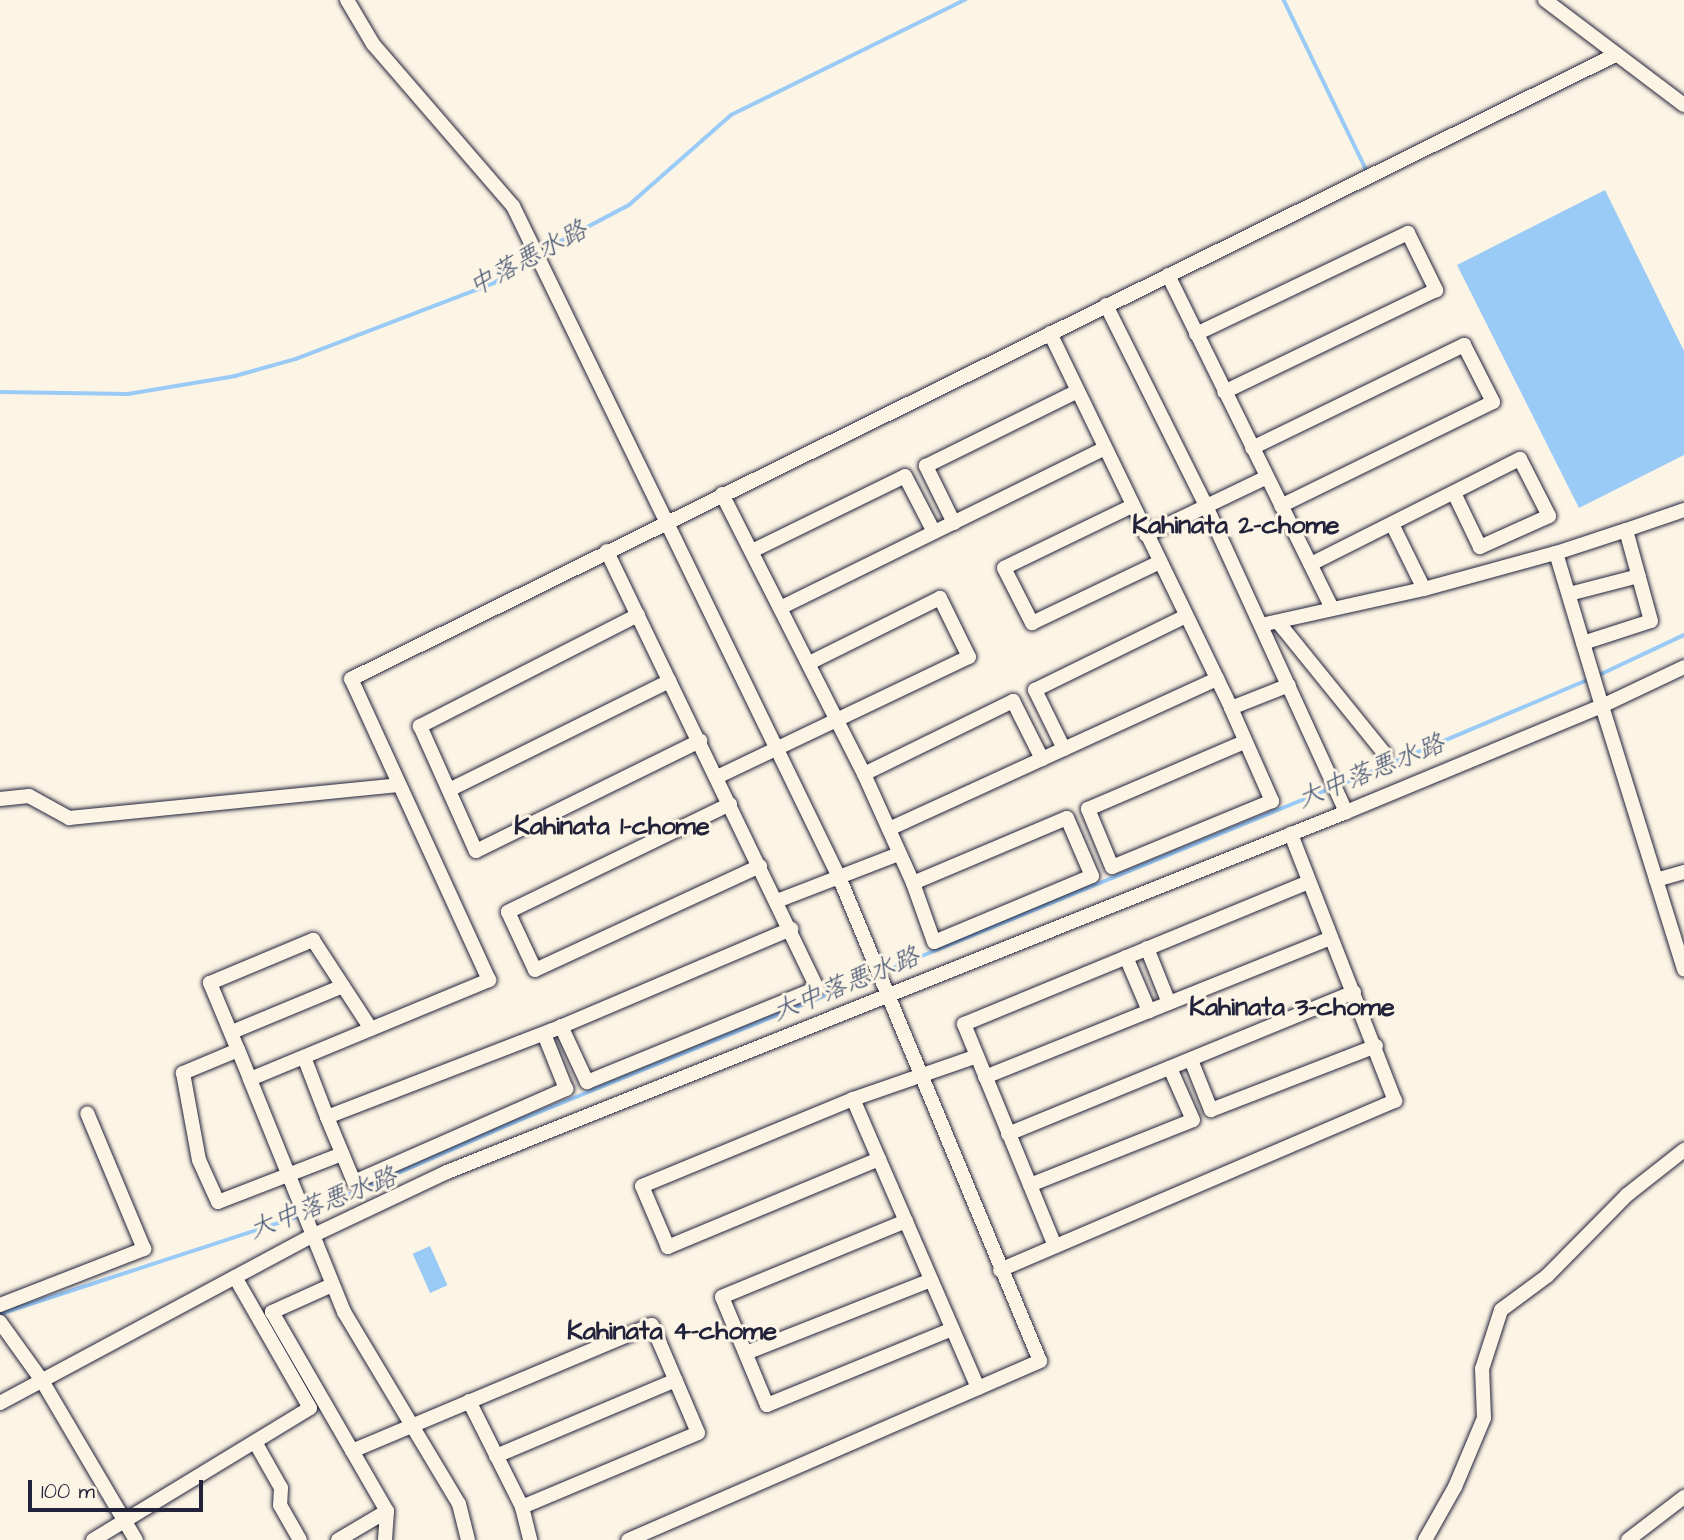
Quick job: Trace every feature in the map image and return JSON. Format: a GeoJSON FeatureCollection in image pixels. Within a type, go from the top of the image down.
{"type":"FeatureCollection","features":[{"type":"Feature","properties":{"kind":"street"},"geometry":{"type":"LineString","coordinates":[[347,0],[373,44],[513,206],[780,747],[890,994],[1000,1270],[1040,1361],[656,1534],[628,1540]]}},
{"type":"Feature","properties":{"kind":"street"},"geometry":{"type":"LineString","coordinates":[[1545,0],[1684,105]]}},
{"type":"Feature","properties":{"kind":"street"},"geometry":{"type":"LineString","coordinates":[[250,1079],[489,980],[351,679],[1615,55]]}},
{"type":"Feature","properties":{"kind":"street"},"geometry":{"type":"LineString","coordinates":[[1196,334],[1408,233],[1436,290],[1224,392]]}},
{"type":"Feature","properties":{"kind":"street"},"geometry":{"type":"LineString","coordinates":[[1168,275],[1332,608]]}},
{"type":"Feature","properties":{"kind":"street"},"geometry":{"type":"LineString","coordinates":[[1106,305],[1206,506],[1346,812]]}},
{"type":"Feature","properties":{"kind":"street"},"geometry":{"type":"LineString","coordinates":[[1050,333],[1231,708],[1272,800],[1112,867],[1088,809],[1244,742]]}},
{"type":"Feature","properties":{"kind":"street"},"geometry":{"type":"LineString","coordinates":[[1252,449],[1464,345],[1493,402],[1281,506]]}},
{"type":"Feature","properties":{"kind":"street"},"geometry":{"type":"LineString","coordinates":[[954,523],[926,466],[1078,391]]}},
{"type":"Feature","properties":{"kind":"street"},"geometry":{"type":"LineString","coordinates":[[780,608],[1105,449]]}},
{"type":"Feature","properties":{"kind":"street"},"geometry":{"type":"LineString","coordinates":[[1311,564],[1520,459],[1549,516],[1480,547],[1454,493]]}},
{"type":"Feature","properties":{"kind":"street"},"geometry":{"type":"LineString","coordinates":[[752,551],[905,476],[934,533]]}},
{"type":"Feature","properties":{"kind":"street"},"geometry":{"type":"LineString","coordinates":[[1146,534],[1267,477]]}},
{"type":"Feature","properties":{"kind":"street"},"geometry":{"type":"LineString","coordinates":[[722,494],[864,774],[913,883],[934,942],[1092,876],[1067,818],[913,883]]}},
{"type":"Feature","properties":{"kind":"street"},"geometry":{"type":"LineString","coordinates":[[1132,506],[1004,568],[1032,623],[1160,562]]}},
{"type":"Feature","properties":{"kind":"street"},"geometry":{"type":"LineString","coordinates":[[1261,625],[1424,589],[1556,553],[1684,510]]}},
{"type":"Feature","properties":{"kind":"street"},"geometry":{"type":"LineString","coordinates":[[1392,524],[1424,589]]}},
{"type":"Feature","properties":{"kind":"street"},"geometry":{"type":"LineString","coordinates":[[1583,643],[1651,621],[1626,530]]}},
{"type":"Feature","properties":{"kind":"street"},"geometry":{"type":"LineString","coordinates":[[561,1027],[587,1082],[817,988],[791,929],[607,551]]}},
{"type":"Feature","properties":{"kind":"street"},"geometry":{"type":"LineString","coordinates":[[1556,553],[1684,970]]}},
{"type":"Feature","properties":{"kind":"street"},"geometry":{"type":"LineString","coordinates":[[1569,594],[1639,576]]}},
{"type":"Feature","properties":{"kind":"street"},"geometry":{"type":"LineString","coordinates":[[717,778],[969,657],[940,598],[809,663]]}},
{"type":"Feature","properties":{"kind":"street"},"geometry":{"type":"LineString","coordinates":[[638,615],[420,726],[476,851],[700,741]]}},
{"type":"Feature","properties":{"kind":"street"},"geometry":{"type":"LineString","coordinates":[[1064,749],[1035,690],[1186,616]]}},
{"type":"Feature","properties":{"kind":"street"},"geometry":{"type":"LineString","coordinates":[[1278,622],[1385,754]]}},
{"type":"Feature","properties":{"kind":"street"},"geometry":{"type":"LineString","coordinates":[[0,1403],[235,1277],[309,1229],[1346,812],[1600,699],[1684,667]]}},
{"type":"Feature","properties":{"kind":"street"},"geometry":{"type":"LineString","coordinates":[[888,829],[1217,679]]}},
{"type":"Feature","properties":{"kind":"street"},"geometry":{"type":"LineString","coordinates":[[449,790],[670,681]]}},
{"type":"Feature","properties":{"kind":"street"},"geometry":{"type":"LineString","coordinates":[[1231,708],[1289,685]]}},
{"type":"Feature","properties":{"kind":"street"},"geometry":{"type":"LineString","coordinates":[[864,774],[1013,701],[1042,759]]}},
{"type":"Feature","properties":{"kind":"street"},"geometry":{"type":"LineString","coordinates":[[0,799],[29,796],[69,818],[398,785]]}},
{"type":"Feature","properties":{"kind":"street"},"geometry":{"type":"LineString","coordinates":[[730,804],[508,912],[535,970],[760,866]]}},
{"type":"Feature","properties":{"kind":"street"},"geometry":{"type":"LineString","coordinates":[[1000,1270],[1395,1101],[1376,1046],[1291,834]]}},
{"type":"Feature","properties":{"kind":"street"},"geometry":{"type":"LineString","coordinates":[[777,901],[899,854]]}},
{"type":"Feature","properties":{"kind":"street"},"geometry":{"type":"LineString","coordinates":[[1656,880],[1684,872]]}},
{"type":"Feature","properties":{"kind":"street"},"geometry":{"type":"LineString","coordinates":[[1055,1246],[964,1024],[1308,882]]}},
{"type":"Feature","properties":{"kind":"street"},"geometry":{"type":"LineString","coordinates":[[327,1117],[544,1034],[791,929]]}},
{"type":"Feature","properties":{"kind":"street"},"geometry":{"type":"LineString","coordinates":[[985,1077],[1331,937]]}},
{"type":"Feature","properties":{"kind":"street"},"geometry":{"type":"LineString","coordinates":[[371,1029],[313,940],[210,983],[332,1285],[410,1426],[458,1504],[468,1540]]}},
{"type":"Feature","properties":{"kind":"street"},"geometry":{"type":"LineString","coordinates":[[1147,948],[1169,1003]]}},
{"type":"Feature","properties":{"kind":"street"},"geometry":{"type":"LineString","coordinates":[[1126,957],[1149,1011]]}},
{"type":"Feature","properties":{"kind":"street"},"geometry":{"type":"LineString","coordinates":[[232,1032],[343,986]]}},
{"type":"Feature","properties":{"kind":"street"},"geometry":{"type":"LineString","coordinates":[[1008,1134],[1354,992]]}},
{"type":"Feature","properties":{"kind":"street"},"geometry":{"type":"LineString","coordinates":[[304,1058],[354,1182],[566,1089],[544,1034]]}},
{"type":"Feature","properties":{"kind":"street"},"geometry":{"type":"LineString","coordinates":[[1191,1060],[1211,1110],[1376,1046]]}},
{"type":"Feature","properties":{"kind":"street"},"geometry":{"type":"LineString","coordinates":[[238,1050],[183,1073],[199,1160],[218,1202],[342,1154]]}},
{"type":"Feature","properties":{"kind":"street"},"geometry":{"type":"LineString","coordinates":[[879,1159],[668,1247],[642,1186],[853,1098],[922,1078],[977,1056]]}},
{"type":"Feature","properties":{"kind":"street"},"geometry":{"type":"LineString","coordinates":[[1030,1185],[1193,1119],[1170,1068]]}},
{"type":"Feature","properties":{"kind":"street"},"geometry":{"type":"LineString","coordinates":[[853,1098],[978,1388]]}},
{"type":"Feature","properties":{"kind":"street"},"geometry":{"type":"LineString","coordinates":[[0,1305],[144,1250],[88,1113]]}},
{"type":"Feature","properties":{"kind":"street"},"geometry":{"type":"LineString","coordinates":[[1424,1540],[1455,1487],[1484,1418],[1482,1369],[1500,1310],[1547,1276],[1627,1195],[1684,1150]]}},
{"type":"Feature","properties":{"kind":"street"},"geometry":{"type":"LineString","coordinates":[[906,1221],[722,1297],[767,1405],[952,1329]]}},
{"type":"Feature","properties":{"kind":"street"},"geometry":{"type":"LineString","coordinates":[[93,1540],[310,1408],[235,1277]]}},
{"type":"Feature","properties":{"kind":"street"},"geometry":{"type":"LineString","coordinates":[[746,1353],[931,1280]]}},
{"type":"Feature","properties":{"kind":"street"},"geometry":{"type":"LineString","coordinates":[[332,1285],[272,1312],[387,1511],[385,1540]]}},
{"type":"Feature","properties":{"kind":"street"},"geometry":{"type":"LineString","coordinates":[[0,1322],[41,1379],[136,1540]]}},
{"type":"Feature","properties":{"kind":"street"},"geometry":{"type":"LineString","coordinates":[[352,1451],[652,1325],[698,1433],[522,1507]]}},
{"type":"Feature","properties":{"kind":"street"},"geometry":{"type":"LineString","coordinates":[[496,1456],[676,1380]]}},
{"type":"Feature","properties":{"kind":"street"},"geometry":{"type":"LineString","coordinates":[[468,1401],[522,1507],[530,1540]]}},
{"type":"Feature","properties":{"kind":"street"},"geometry":{"type":"LineString","coordinates":[[255,1442],[281,1488],[280,1504],[300,1540]]}},
{"type":"Feature","properties":{"kind":"street"},"geometry":{"type":"LineString","coordinates":[[1628,1540],[1684,1497]]}},
{"type":"Feature","properties":{"kind":"street"},"geometry":{"type":"LineString","coordinates":[[338,1540],[387,1511]]}},
{"type":"Feature","properties":{"kind":"water"},"geometry":{"type":"Polygon","coordinates":[[[1605,190],[1684,351],[1684,455],[1579,508],[1457,265],[1605,190]]]}},
{"type":"Feature","properties":{"kind":"water"},"geometry":{"type":"Polygon","coordinates":[[[430,1246],[447,1285],[430,1293],[413,1254],[430,1246]]]}},
{"type":"Feature","properties":{"kind":"waterway","name":"中落悪水路"},"geometry":{"type":"LineString","coordinates":[[540,252],[629,205],[731,115],[965,0]]}},
{"type":"Feature","properties":{"kind":"waterway"},"geometry":{"type":"LineString","coordinates":[[1284,0],[1367,171]]}},
{"type":"Feature","properties":{"kind":"waterway","name":"中落悪水路"},"geometry":{"type":"LineString","coordinates":[[0,392],[128,394],[235,376],[296,359],[494,283],[534,257]]}},
{"type":"Feature","properties":{"kind":"waterway","name":"大中落悪水路"},"geometry":{"type":"LineString","coordinates":[[1597,676],[1684,635]]}},
{"type":"Feature","properties":{"kind":"waterway","name":"大中落悪水路"},"geometry":{"type":"LineString","coordinates":[[1340,785],[1590,679]]}},
{"type":"Feature","properties":{"kind":"waterway","name":"大中落悪水路"},"geometry":{"type":"LineString","coordinates":[[883,972],[1332,788]]}},
{"type":"Feature","properties":{"kind":"waterway","name":"大中落悪水路"},"geometry":{"type":"LineString","coordinates":[[309,1212],[515,1122],[876,975]]}},
{"type":"Feature","properties":{"kind":"waterway","name":"大中落悪水路"},"geometry":{"type":"LineString","coordinates":[[0,1314],[302,1215]]}},
{"type":"Feature","properties":{"kind":"district","name":"Kahinata 2-chome"},"geometry":{"type":"Point","coordinates":[1236,526]}},
{"type":"Feature","properties":{"kind":"district","name":"Kahinata 1-chome"},"geometry":{"type":"Point","coordinates":[612,827]}},
{"type":"Feature","properties":{"kind":"district","name":"Kahinata 3-chome"},"geometry":{"type":"Point","coordinates":[1292,1008]}},
{"type":"Feature","properties":{"kind":"district","name":"Kahinata 4-chome"},"geometry":{"type":"Point","coordinates":[672,1332]}}]}
